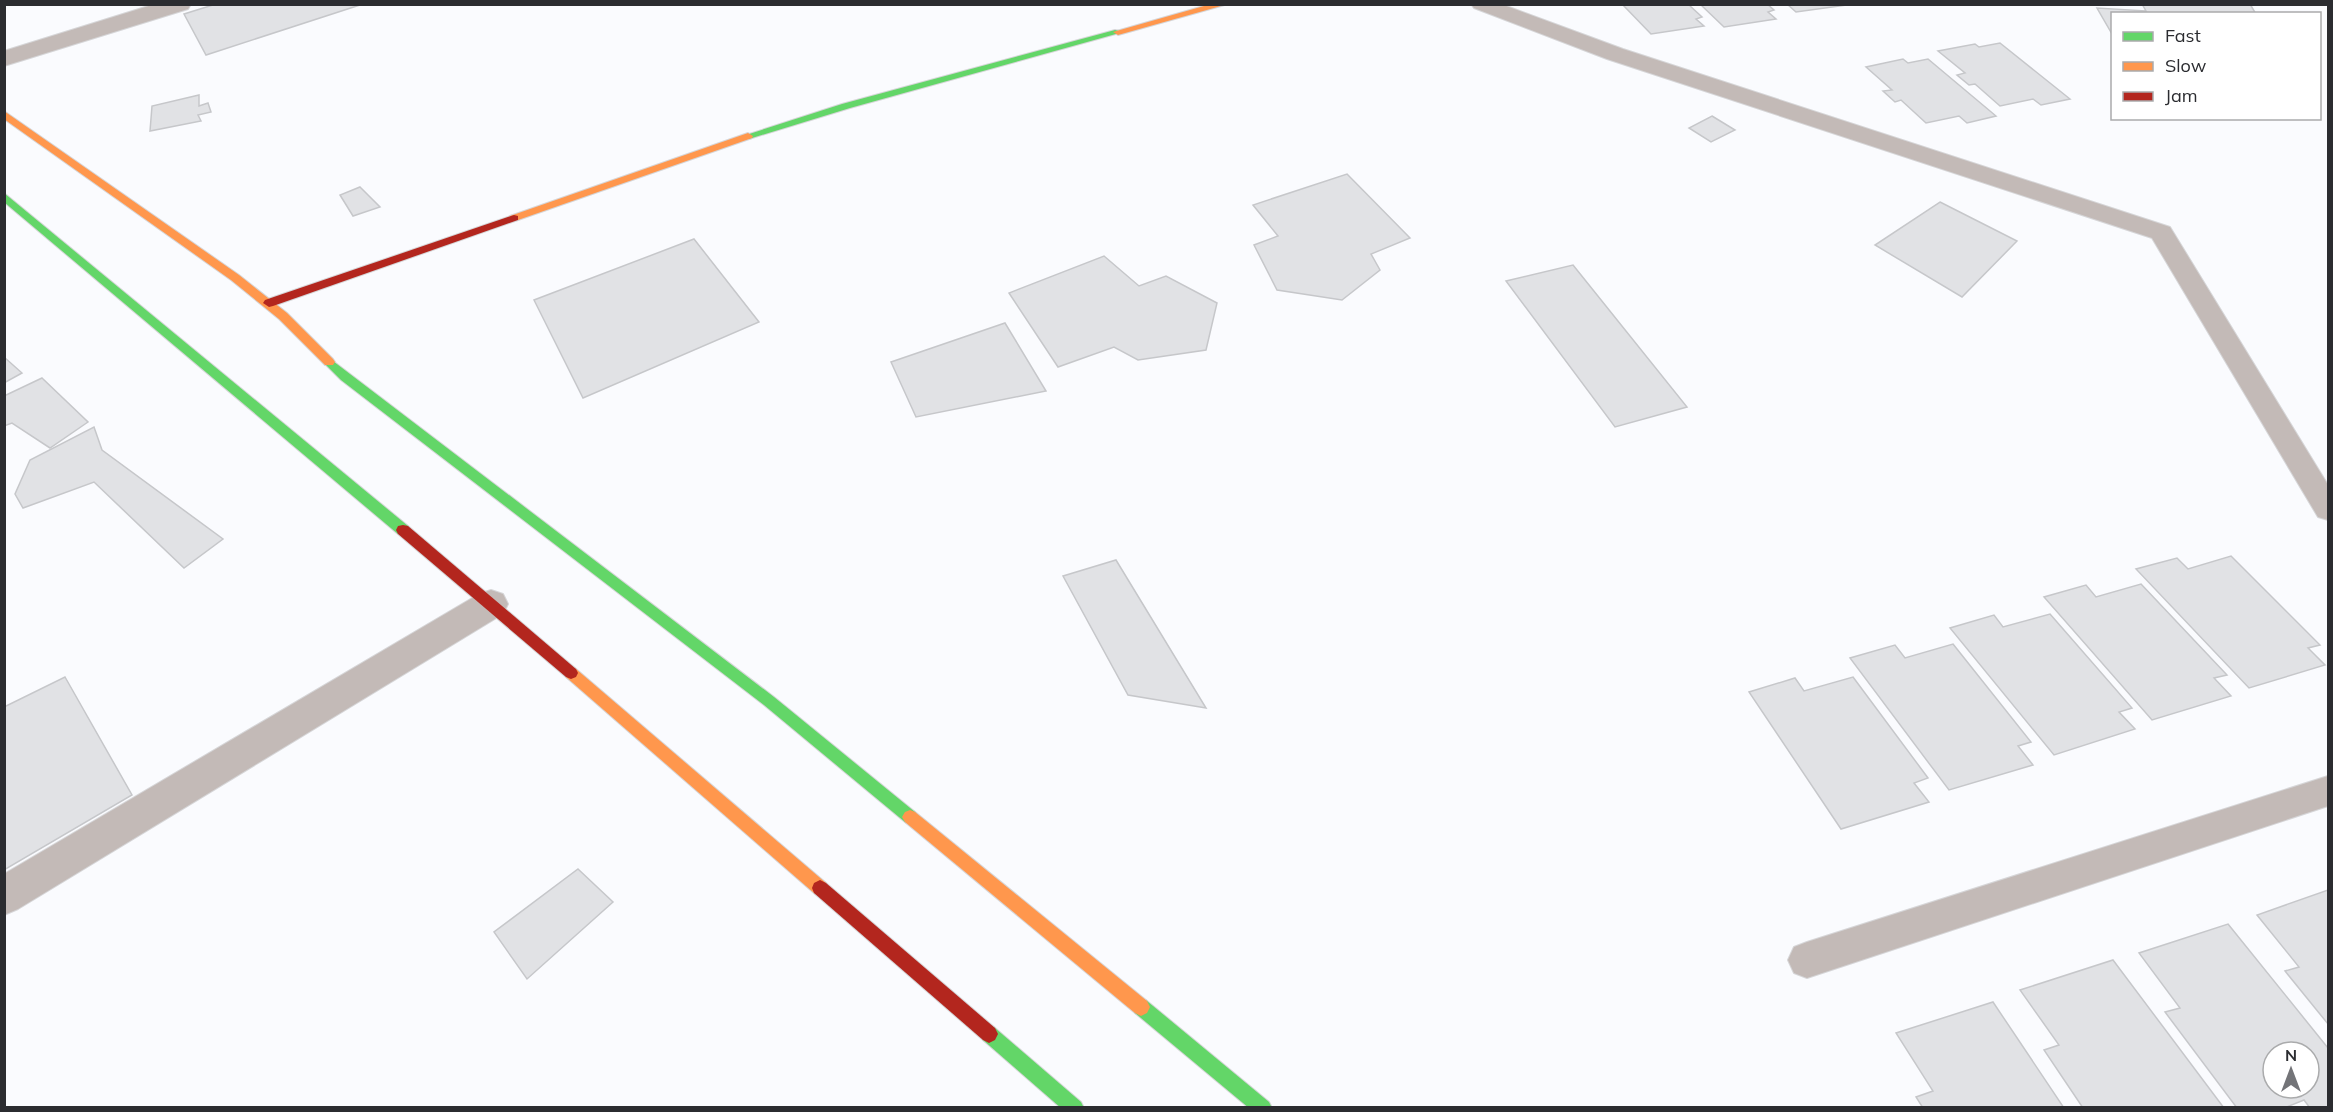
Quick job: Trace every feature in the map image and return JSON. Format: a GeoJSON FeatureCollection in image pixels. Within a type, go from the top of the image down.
{"type":"FeatureCollection","features":[{"type":"Feature","properties":{"kind":"main road"},"geometry":{"type":"LineString","coordinates":[[268,303],[755,134],[846,106],[1224,4]]}},
{"type":"Feature","properties":{"kind":"main road"},"geometry":{"type":"LineString","coordinates":[[4,114],[76,166],[116,190],[268,303],[345,377],[769,701],[1263,1107]]}},
{"type":"Feature","properties":{"kind":"main road"},"geometry":{"type":"LineString","coordinates":[[9,200],[491,604],[1075,1107]]}},
{"type":"Feature","properties":{"kind":"street"},"geometry":{"type":"LineString","coordinates":[[4,59],[180,4]]}},
{"type":"Feature","properties":{"kind":"street"},"geometry":{"type":"LineString","coordinates":[[4,896],[491,604]]}},
{"type":"Feature","properties":{"kind":"lane"},"geometry":{"type":"LineString","coordinates":[[1481,4],[1615,54],[2161,233],[2328,508]]}},
{"type":"Feature","properties":{"kind":"lane"},"geometry":{"type":"LineString","coordinates":[[1807,960],[2328,791]]}},
{"type":"Feature","properties":{"kind":"building"},"geometry":{"type":"Polygon","coordinates":[[[216,4],[363,4],[206,55],[184,14],[216,4]]]}},
{"type":"Feature","properties":{"kind":"building"},"geometry":{"type":"Polygon","coordinates":[[[1622,4],[1693,4],[1689,5],[1702,17],[1696,19],[1704,26],[1651,34],[1622,4]]]}},
{"type":"Feature","properties":{"kind":"building"},"geometry":{"type":"Polygon","coordinates":[[[1700,4],[1767,4],[1774,10],[1768,12],[1776,19],[1724,27],[1700,4]]]}},
{"type":"Feature","properties":{"kind":"building"},"geometry":{"type":"Polygon","coordinates":[[[1787,4],[1846,4],[1847,5],[1796,12],[1787,4]]]}},
{"type":"Feature","properties":{"kind":"building"},"geometry":{"type":"Polygon","coordinates":[[[2142,4],[2250,4],[2255,12],[2111,12],[2111,32],[2097,8],[2146,11],[2142,4]]]}},
{"type":"Feature","properties":{"kind":"building"},"geometry":{"type":"Polygon","coordinates":[[[2000,43],[2070,99],[2041,105],[2033,99],[2000,106],[1975,84],[1969,85],[1957,75],[1965,73],[1938,51],[1975,44],[1979,47],[2000,43]]]}},
{"type":"Feature","properties":{"kind":"building"},"geometry":{"type":"Polygon","coordinates":[[[1903,59],[1908,63],[1928,59],[1996,116],[1967,123],[1959,116],[1926,123],[1901,100],[1895,102],[1883,91],[1892,90],[1866,67],[1903,59]]]}},
{"type":"Feature","properties":{"kind":"building"},"geometry":{"type":"Polygon","coordinates":[[[199,95],[199,106],[208,103],[211,112],[198,115],[201,121],[150,131],[152,106],[199,95]]]}},
{"type":"Feature","properties":{"kind":"building"},"geometry":{"type":"Polygon","coordinates":[[[1712,116],[1735,130],[1711,142],[1689,128],[1712,116]]]}},
{"type":"Feature","properties":{"kind":"building"},"geometry":{"type":"Polygon","coordinates":[[[1347,174],[1410,238],[1371,254],[1380,270],[1342,300],[1277,290],[1254,245],[1278,236],[1253,205],[1347,174]]]}},
{"type":"Feature","properties":{"kind":"building"},"geometry":{"type":"Polygon","coordinates":[[[360,187],[380,207],[353,216],[340,195],[360,187]]]}},
{"type":"Feature","properties":{"kind":"building"},"geometry":{"type":"Polygon","coordinates":[[[1940,202],[2017,241],[1962,297],[1875,245],[1940,202]]]}},
{"type":"Feature","properties":{"kind":"building"},"geometry":{"type":"Polygon","coordinates":[[[694,239],[759,322],[583,398],[534,300],[694,239]]]}},
{"type":"Feature","properties":{"kind":"building"},"geometry":{"type":"Polygon","coordinates":[[[1104,256],[1139,286],[1166,276],[1217,303],[1206,350],[1138,360],[1114,347],[1058,367],[1009,293],[1104,256]]]}},
{"type":"Feature","properties":{"kind":"building"},"geometry":{"type":"Polygon","coordinates":[[[1573,265],[1687,407],[1615,427],[1506,281],[1573,265]]]}},
{"type":"Feature","properties":{"kind":"building"},"geometry":{"type":"Polygon","coordinates":[[[1005,323],[1046,391],[916,417],[891,362],[1005,323]]]}},
{"type":"Feature","properties":{"kind":"building"},"geometry":{"type":"Polygon","coordinates":[[[4,357],[22,373],[4,383],[4,357]]]}},
{"type":"Feature","properties":{"kind":"building"},"geometry":{"type":"Polygon","coordinates":[[[42,378],[88,422],[50,448],[12,423],[4,426],[4,396],[42,378]]]}},
{"type":"Feature","properties":{"kind":"building"},"geometry":{"type":"Polygon","coordinates":[[[94,427],[102,450],[223,539],[184,568],[94,482],[23,508],[15,494],[30,460],[94,427]]]}},
{"type":"Feature","properties":{"kind":"building"},"geometry":{"type":"Polygon","coordinates":[[[2231,556],[2320,645],[2308,648],[2325,665],[2249,688],[2136,569],[2177,558],[2188,569],[2231,556]]]}},
{"type":"Feature","properties":{"kind":"building"},"geometry":{"type":"Polygon","coordinates":[[[1116,560],[1206,708],[1128,695],[1063,576],[1116,560]]]}},
{"type":"Feature","properties":{"kind":"building"},"geometry":{"type":"Polygon","coordinates":[[[2141,584],[2227,675],[2214,678],[2231,696],[2152,720],[2044,597],[2086,585],[2096,597],[2141,584]]]}},
{"type":"Feature","properties":{"kind":"building"},"geometry":{"type":"Polygon","coordinates":[[[2050,614],[2132,708],[2119,712],[2135,729],[2054,755],[1950,628],[1994,615],[2003,627],[2050,614]]]}},
{"type":"Feature","properties":{"kind":"building"},"geometry":{"type":"Polygon","coordinates":[[[1953,644],[2031,742],[2018,746],[2033,765],[1949,790],[1850,658],[1895,645],[1905,658],[1953,644]]]}},
{"type":"Feature","properties":{"kind":"building"},"geometry":{"type":"Polygon","coordinates":[[[65,677],[132,795],[4,870],[4,707],[65,677]]]}},
{"type":"Feature","properties":{"kind":"building"},"geometry":{"type":"Polygon","coordinates":[[[1853,677],[1928,778],[1914,783],[1929,802],[1841,829],[1749,692],[1795,678],[1804,691],[1853,677]]]}},
{"type":"Feature","properties":{"kind":"building"},"geometry":{"type":"Polygon","coordinates":[[[578,869],[613,902],[527,979],[494,932],[578,869]]]}},
{"type":"Feature","properties":{"kind":"building"},"geometry":{"type":"Polygon","coordinates":[[[2328,890],[2328,1024],[2285,971],[2299,967],[2257,915],[2328,890]]]}},
{"type":"Feature","properties":{"kind":"building"},"geometry":{"type":"Polygon","coordinates":[[[2228,924],[2328,1048],[2328,1108],[2310,1108],[2304,1100],[2284,1108],[2237,1108],[2165,1012],[2180,1008],[2139,953],[2228,924]]]}},
{"type":"Feature","properties":{"kind":"building"},"geometry":{"type":"Polygon","coordinates":[[[2113,960],[2224,1108],[2083,1108],[2044,1050],[2059,1045],[2020,990],[2113,960]]]}},
{"type":"Feature","properties":{"kind":"building"},"geometry":{"type":"Polygon","coordinates":[[[1993,1002],[2064,1108],[1923,1108],[1916,1097],[1933,1091],[1896,1033],[1993,1002]]]}},
{"type":"Feature","properties":{"kind":"traffic: fast"},"geometry":{"type":"LineString","coordinates":[[748,136],[846,106],[1118,32]]}},
{"type":"Feature","properties":{"kind":"traffic: fast"},"geometry":{"type":"LineString","coordinates":[[4,196],[403,530]]}},
{"type":"Feature","properties":{"kind":"traffic: fast"},"geometry":{"type":"LineString","coordinates":[[329,362],[345,377],[769,701],[910,817]]}},
{"type":"Feature","properties":{"kind":"traffic: fast"},"geometry":{"type":"LineString","coordinates":[[1141,1007],[1263,1108]]}},
{"type":"Feature","properties":{"kind":"traffic: fast"},"geometry":{"type":"LineString","coordinates":[[989,1034],[1075,1108]]}},
{"type":"Feature","properties":{"kind":"traffic: slow"},"geometry":{"type":"LineString","coordinates":[[1118,32],[1224,4]]}},
{"type":"Feature","properties":{"kind":"traffic: slow"},"geometry":{"type":"LineString","coordinates":[[4,114],[235,277],[283,316],[329,362]]}},
{"type":"Feature","properties":{"kind":"traffic: slow"},"geometry":{"type":"LineString","coordinates":[[514,218],[748,136]]}},
{"type":"Feature","properties":{"kind":"traffic: slow"},"geometry":{"type":"LineString","coordinates":[[571,673],[820,888]]}},
{"type":"Feature","properties":{"kind":"traffic: slow"},"geometry":{"type":"LineString","coordinates":[[910,817],[1141,1007]]}},
{"type":"Feature","properties":{"kind":"traffic: jam"},"geometry":{"type":"LineString","coordinates":[[269,303],[514,218]]}},
{"type":"Feature","properties":{"kind":"traffic: jam"},"geometry":{"type":"LineString","coordinates":[[403,530],[571,673]]}},
{"type":"Feature","properties":{"kind":"traffic: jam"},"geometry":{"type":"LineString","coordinates":[[820,888],[989,1034]]}}]}
